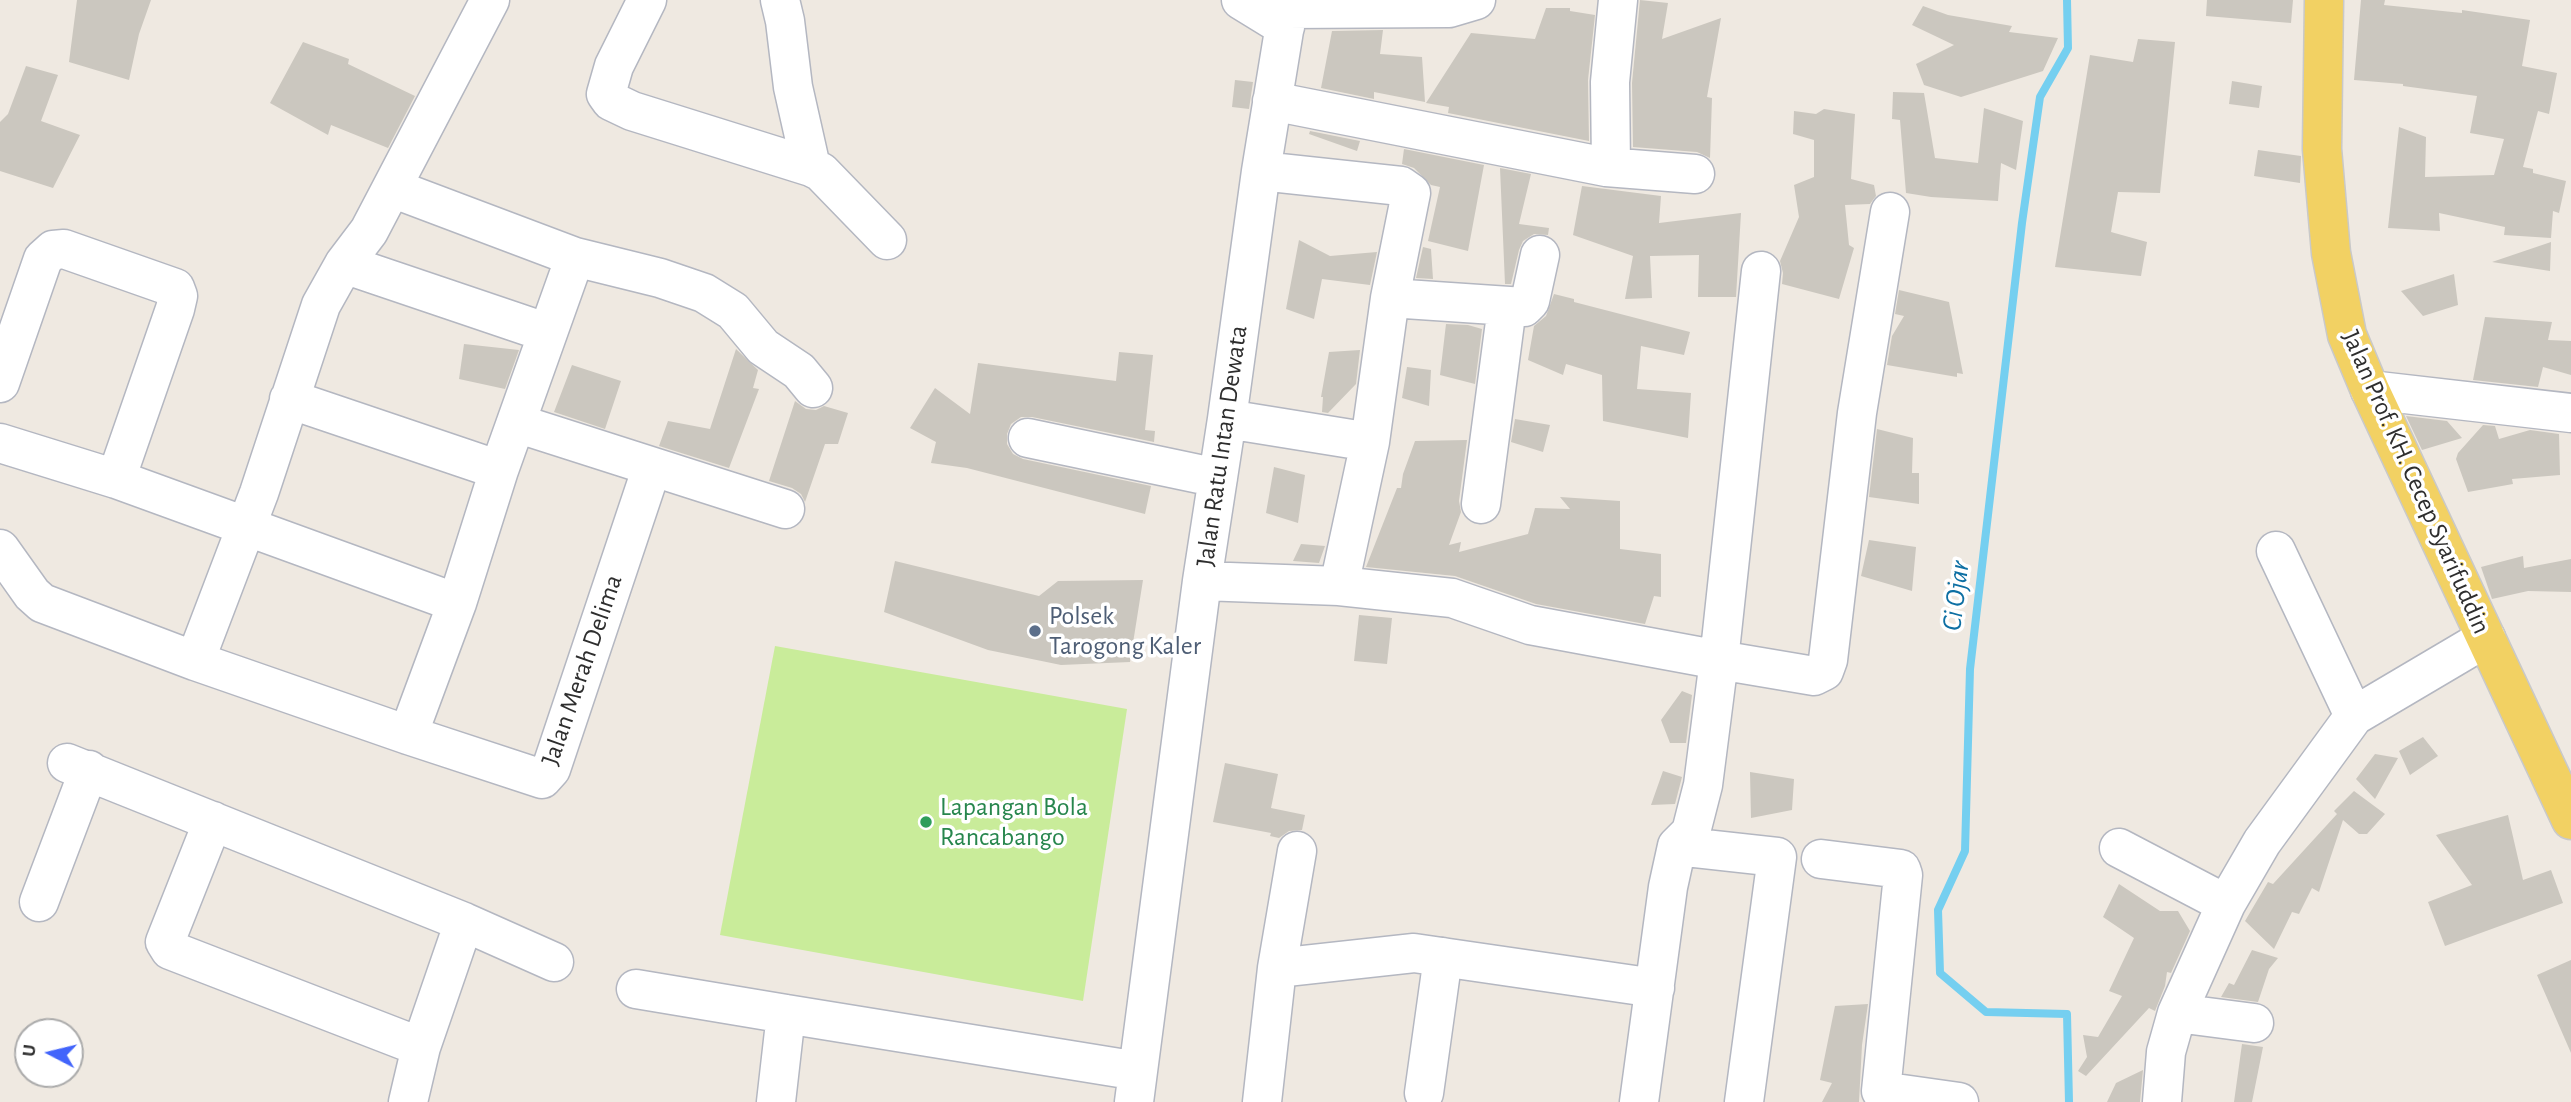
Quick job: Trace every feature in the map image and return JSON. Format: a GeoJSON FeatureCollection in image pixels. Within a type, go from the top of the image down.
{"type":"FeatureCollection","features":[{"type":"Feature","properties":{"kind":"main road","name":"Jalan Prof. KH. Cecep Syarifuddin"},"geometry":{"type":"LineString","coordinates":[[2324,0],[2322,149],[2331,253],[2347,335],[2486,638],[2568,806]]}},
{"type":"Feature","properties":{"kind":"street"},"geometry":{"type":"LineString","coordinates":[[195,661],[246,528],[321,305],[344,264],[369,231],[490,0]]}},
{"type":"Feature","properties":{"kind":"street"},"geometry":{"type":"LineString","coordinates":[[647,0],[614,66],[606,94],[611,101],[632,111],[821,172],[887,240]]}},
{"type":"Feature","properties":{"kind":"street"},"geometry":{"type":"LineString","coordinates":[[780,0],[793,87],[811,167]]}},
{"type":"Feature","properties":{"kind":"street"},"geometry":{"type":"LineString","coordinates":[[1241,0],[1287,12],[1449,8],[1476,0]]}},
{"type":"Feature","properties":{"kind":"street"},"geometry":{"type":"LineString","coordinates":[[1611,167],[1610,82],[1618,0]]}},
{"type":"Feature","properties":{"kind":"street","name":"Jalan Ratu Intan Dewata"},"geometry":{"type":"LineString","coordinates":[[1139,1094],[1202,580],[1261,171],[1287,12]]}},
{"type":"Feature","properties":{"kind":"street"},"geometry":{"type":"LineString","coordinates":[[1272,101],[1611,167],[1695,174]]}},
{"type":"Feature","properties":{"kind":"street"},"geometry":{"type":"LineString","coordinates":[[1261,171],[1406,188],[1411,193],[1390,298],[1370,442],[1339,586]]}},
{"type":"Feature","properties":{"kind":"street"},"geometry":{"type":"LineString","coordinates":[[392,188],[575,257],[660,278],[704,293],[733,311],[763,347],[799,371],[813,388]]}},
{"type":"Feature","properties":{"kind":"street"},"geometry":{"type":"LineString","coordinates":[[1202,580],[1339,586],[1452,598],[1531,625],[1814,676],[1824,671],[1828,660],[1858,403],[1890,212]]}},
{"type":"Feature","properties":{"kind":"street"},"geometry":{"type":"LineString","coordinates":[[0,383],[43,259],[53,250],[64,249],[175,288],[178,296],[175,309],[116,480]]}},
{"type":"Feature","properties":{"kind":"street"},"geometry":{"type":"LineString","coordinates":[[1390,298],[1524,307],[1530,301],[1540,255]]}},
{"type":"Feature","properties":{"kind":"street"},"geometry":{"type":"LineString","coordinates":[[0,549],[32,594],[42,603],[195,661],[408,735],[457,604],[499,470],[575,257]]}},
{"type":"Feature","properties":{"kind":"street"},"geometry":{"type":"LineString","coordinates":[[344,264],[548,332]]}},
{"type":"Feature","properties":{"kind":"street"},"geometry":{"type":"LineString","coordinates":[[1639,1102],[1668,887],[1677,846],[1690,832],[1703,785],[1761,271]]}},
{"type":"Feature","properties":{"kind":"street"},"geometry":{"type":"LineString","coordinates":[[1481,503],[1507,307]]}},
{"type":"Feature","properties":{"kind":"street"},"geometry":{"type":"LineString","coordinates":[[2370,390],[2571,413]]}},
{"type":"Feature","properties":{"kind":"street"},"geometry":{"type":"LineString","coordinates":[[289,399],[499,470]]}},
{"type":"Feature","properties":{"kind":"street"},"geometry":{"type":"LineString","coordinates":[[1227,419],[1370,442]]}},
{"type":"Feature","properties":{"kind":"street"},"geometry":{"type":"LineString","coordinates":[[516,423],[785,509]]}},
{"type":"Feature","properties":{"kind":"street"},"geometry":{"type":"LineString","coordinates":[[1028,438],[1218,478]]}},
{"type":"Feature","properties":{"kind":"street"},"geometry":{"type":"LineString","coordinates":[[0,443],[116,480],[457,604]]}},
{"type":"Feature","properties":{"kind":"street","name":"Jalan Merah Delima"},"geometry":{"type":"LineString","coordinates":[[408,735],[537,778],[542,779],[547,775],[652,467]]}},
{"type":"Feature","properties":{"kind":"street"},"geometry":{"type":"LineString","coordinates":[[2276,551],[2354,716]]}},
{"type":"Feature","properties":{"kind":"street"},"geometry":{"type":"LineString","coordinates":[[2162,1102],[2166,1052],[2177,1013],[2225,904],[2262,842],[2354,716],[2486,638]]}},
{"type":"Feature","properties":{"kind":"street"},"geometry":{"type":"LineString","coordinates":[[40,902],[78,766],[464,922],[554,962]]}},
{"type":"Feature","properties":{"kind":"street"},"geometry":{"type":"LineString","coordinates":[[213,821],[165,942],[170,950],[421,1047]]}},
{"type":"Feature","properties":{"kind":"street"},"geometry":{"type":"LineString","coordinates":[[1677,846],[1886,865],[1902,871],[1881,1096],[1959,1102]]}},
{"type":"Feature","properties":{"kind":"street"},"geometry":{"type":"LineString","coordinates":[[2119,848],[2225,904]]}},
{"type":"Feature","properties":{"kind":"street"},"geometry":{"type":"LineString","coordinates":[[1262,1102],[1277,968],[1297,851]]}},
{"type":"Feature","properties":{"kind":"street"},"geometry":{"type":"LineString","coordinates":[[1744,1102],[1797,858]]}},
{"type":"Feature","properties":{"kind":"street"},"geometry":{"type":"LineString","coordinates":[[408,1102],[421,1047],[464,922]]}},
{"type":"Feature","properties":{"kind":"street"},"geometry":{"type":"LineString","coordinates":[[1277,968],[1414,953],[1655,988]]}},
{"type":"Feature","properties":{"kind":"street"},"geometry":{"type":"LineString","coordinates":[[1424,1093],[1443,957]]}},
{"type":"Feature","properties":{"kind":"street"},"geometry":{"type":"LineString","coordinates":[[636,989],[786,1014],[1139,1094]]}},
{"type":"Feature","properties":{"kind":"street"},"geometry":{"type":"LineString","coordinates":[[2177,1013],[2254,1023]]}},
{"type":"Feature","properties":{"kind":"street"},"geometry":{"type":"LineString","coordinates":[[776,1102],[786,1014]]}},
{"type":"Feature","properties":{"kind":"green space","name":"Lapangan Bola Rancabango"},"geometry":{"type":"Polygon","coordinates":[[[775,646],[1127,709],[1083,1001],[720,935],[775,646]]]}},
{"type":"Feature","properties":{"kind":"building"},"geometry":{"type":"Polygon","coordinates":[[[77,0],[151,0],[139,34],[129,80],[69,62],[77,0]]]}},
{"type":"Feature","properties":{"kind":"building"},"geometry":{"type":"Polygon","coordinates":[[[1640,0],[1668,3],[1662,39],[1721,18],[1707,97],[1712,98],[1710,158],[1697,152],[1633,147],[1632,83],[1640,0]]]}},
{"type":"Feature","properties":{"kind":"building"},"geometry":{"type":"Polygon","coordinates":[[[2207,0],[2293,0],[2291,23],[2206,16],[2207,0]]]}},
{"type":"Feature","properties":{"kind":"building"},"geometry":{"type":"Polygon","coordinates":[[[2361,0],[2385,0],[2384,5],[2462,13],[2462,10],[2530,20],[2522,66],[2557,73],[2549,114],[2538,111],[2523,167],[2533,169],[2533,173],[2566,181],[2559,213],[2553,211],[2551,238],[2504,235],[2505,227],[2439,213],[2440,231],[2388,228],[2399,127],[2426,137],[2425,177],[2494,175],[2504,139],[2470,133],[2477,96],[2403,84],[2354,80],[2361,0]]]}},
{"type":"Feature","properties":{"kind":"building"},"geometry":{"type":"Polygon","coordinates":[[[1923,6],[1948,15],[2012,26],[2009,32],[2058,38],[2043,71],[1961,97],[1924,85],[1916,64],[1954,45],[1912,25],[1923,6]]]}},
{"type":"Feature","properties":{"kind":"building"},"geometry":{"type":"Polygon","coordinates":[[[1546,8],[1570,8],[1570,11],[1595,15],[1588,80],[1589,141],[1448,113],[1449,107],[1426,103],[1471,33],[1535,39],[1546,8]]]}},
{"type":"Feature","properties":{"kind":"building"},"geometry":{"type":"Polygon","coordinates":[[[1383,30],[1380,54],[1422,57],[1425,102],[1374,92],[1374,99],[1321,88],[1332,31],[1383,30]]]}},
{"type":"Feature","properties":{"kind":"building"},"geometry":{"type":"Polygon","coordinates":[[[2138,39],[2175,42],[2160,193],[2118,192],[2111,232],[2147,242],[2141,276],[2055,267],[2090,55],[2133,62],[2138,39]]]}},
{"type":"Feature","properties":{"kind":"building"},"geometry":{"type":"Polygon","coordinates":[[[303,42],[349,59],[348,64],[415,96],[388,148],[331,125],[328,135],[270,103],[303,42]]]}},
{"type":"Feature","properties":{"kind":"building"},"geometry":{"type":"Polygon","coordinates":[[[26,66],[58,75],[41,121],[80,135],[53,188],[0,171],[0,122],[8,114],[26,66]]]}},
{"type":"Feature","properties":{"kind":"building"},"geometry":{"type":"Polygon","coordinates":[[[1235,80],[1253,82],[1249,109],[1232,107],[1235,80]]]}},
{"type":"Feature","properties":{"kind":"building"},"geometry":{"type":"Polygon","coordinates":[[[2232,81],[2262,86],[2259,108],[2229,104],[2232,81]]]}},
{"type":"Feature","properties":{"kind":"building"},"geometry":{"type":"Polygon","coordinates":[[[1893,92],[1924,93],[1935,158],[1978,163],[1984,108],[2023,121],[2016,170],[2001,163],[1998,201],[1906,193],[1900,120],[1892,119],[1893,92]]]}},
{"type":"Feature","properties":{"kind":"building"},"geometry":{"type":"Polygon","coordinates":[[[1824,109],[1855,114],[1851,179],[1874,185],[1876,196],[1870,204],[1845,205],[1849,245],[1854,248],[1839,299],[1782,284],[1780,261],[1799,217],[1794,185],[1814,177],[1814,140],[1793,134],[1794,111],[1816,114],[1824,109]]]}},
{"type":"Feature","properties":{"kind":"building"},"geometry":{"type":"Polygon","coordinates":[[[1310,131],[1360,141],[1357,151],[1309,134],[1310,131]]]}},
{"type":"Feature","properties":{"kind":"building"},"geometry":{"type":"Polygon","coordinates":[[[1404,149],[1484,165],[1468,251],[1428,241],[1440,187],[1431,185],[1414,168],[1402,164],[1404,149]]]}},
{"type":"Feature","properties":{"kind":"building"},"geometry":{"type":"Polygon","coordinates":[[[2258,150],[2301,156],[2300,183],[2254,176],[2258,150]]]}},
{"type":"Feature","properties":{"kind":"building"},"geometry":{"type":"Polygon","coordinates":[[[1500,168],[1531,174],[1519,224],[1549,228],[1548,235],[1534,234],[1523,241],[1511,284],[1505,284],[1500,168]]]}},
{"type":"Feature","properties":{"kind":"building"},"geometry":{"type":"Polygon","coordinates":[[[1582,186],[1661,196],[1659,223],[1741,213],[1736,297],[1698,297],[1699,255],[1650,256],[1652,298],[1625,299],[1633,256],[1573,235],[1582,186]]]}},
{"type":"Feature","properties":{"kind":"building"},"geometry":{"type":"Polygon","coordinates":[[[1299,240],[1330,256],[1377,252],[1370,285],[1322,279],[1314,319],[1286,309],[1299,240]]]}},
{"type":"Feature","properties":{"kind":"building"},"geometry":{"type":"Polygon","coordinates":[[[2551,242],[2550,271],[2492,262],[2551,242]]]}},
{"type":"Feature","properties":{"kind":"building"},"geometry":{"type":"Polygon","coordinates":[[[1423,247],[1431,249],[1433,279],[1416,278],[1423,247]]]}},
{"type":"Feature","properties":{"kind":"building"},"geometry":{"type":"Polygon","coordinates":[[[2454,274],[2458,305],[2423,316],[2401,291],[2454,274]]]}},
{"type":"Feature","properties":{"kind":"building"},"geometry":{"type":"Polygon","coordinates":[[[1899,290],[1949,302],[1963,374],[1957,373],[1957,377],[1887,365],[1892,336],[1904,316],[1895,314],[1899,290]]]}},
{"type":"Feature","properties":{"kind":"building"},"geometry":{"type":"Polygon","coordinates":[[[1554,294],[1574,299],[1574,302],[1690,332],[1684,355],[1641,346],[1637,389],[1691,393],[1688,438],[1603,421],[1602,375],[1566,364],[1563,375],[1528,360],[1534,326],[1546,316],[1554,294]]]}},
{"type":"Feature","properties":{"kind":"building"},"geometry":{"type":"Polygon","coordinates":[[[2485,317],[2552,322],[2548,340],[2571,341],[2571,375],[2543,367],[2538,387],[2473,380],[2485,317]]]}},
{"type":"Feature","properties":{"kind":"building"},"geometry":{"type":"Polygon","coordinates":[[[1446,324],[1482,329],[1475,384],[1440,375],[1446,324]]]}},
{"type":"Feature","properties":{"kind":"building"},"geometry":{"type":"Polygon","coordinates":[[[464,344],[519,350],[505,389],[459,379],[464,344]]]}},
{"type":"Feature","properties":{"kind":"building"},"geometry":{"type":"Polygon","coordinates":[[[736,349],[758,370],[753,388],[759,389],[729,468],[659,446],[668,421],[710,429],[736,349]]]}},
{"type":"Feature","properties":{"kind":"building"},"geometry":{"type":"Polygon","coordinates":[[[1360,350],[1356,384],[1328,413],[1322,412],[1321,397],[1329,352],[1360,350]]]}},
{"type":"Feature","properties":{"kind":"building"},"geometry":{"type":"Polygon","coordinates":[[[1119,352],[1153,355],[1145,430],[1155,431],[1154,442],[1021,417],[1011,424],[1007,444],[1013,454],[1023,459],[1151,486],[1145,514],[967,468],[931,463],[936,442],[910,428],[935,388],[970,414],[978,363],[1116,381],[1119,352]]]}},
{"type":"Feature","properties":{"kind":"building"},"geometry":{"type":"Polygon","coordinates":[[[572,365],[621,381],[605,429],[554,412],[572,365]]]}},
{"type":"Feature","properties":{"kind":"building"},"geometry":{"type":"Polygon","coordinates":[[[1407,367],[1431,370],[1429,406],[1402,398],[1407,367]]]}},
{"type":"Feature","properties":{"kind":"building"},"geometry":{"type":"Polygon","coordinates":[[[795,401],[806,409],[816,410],[824,406],[848,413],[838,444],[825,444],[805,502],[801,494],[792,488],[769,481],[795,401]]]}},
{"type":"Feature","properties":{"kind":"building"},"geometry":{"type":"Polygon","coordinates":[[[2406,416],[2447,421],[2462,438],[2422,450],[2406,416]]]}},
{"type":"Feature","properties":{"kind":"building"},"geometry":{"type":"Polygon","coordinates":[[[1515,419],[1550,425],[1543,452],[1511,442],[1515,419]]]}},
{"type":"Feature","properties":{"kind":"building"},"geometry":{"type":"Polygon","coordinates":[[[2483,425],[2495,426],[2499,439],[2530,430],[2559,434],[2560,475],[2512,479],[2513,484],[2468,492],[2456,459],[2458,453],[2483,425]]]}},
{"type":"Feature","properties":{"kind":"building"},"geometry":{"type":"Polygon","coordinates":[[[1877,429],[1913,438],[1912,473],[1919,473],[1919,504],[1869,497],[1877,429]]]}},
{"type":"Feature","properties":{"kind":"building"},"geometry":{"type":"Polygon","coordinates":[[[1467,440],[1459,501],[1461,512],[1449,545],[1461,542],[1459,552],[1528,534],[1535,508],[1570,509],[1560,497],[1620,501],[1620,549],[1661,554],[1661,597],[1654,596],[1645,624],[1536,604],[1455,576],[1366,567],[1397,488],[1401,488],[1415,441],[1467,440]]]}},
{"type":"Feature","properties":{"kind":"building"},"geometry":{"type":"Polygon","coordinates":[[[1274,467],[1305,475],[1298,523],[1266,513],[1274,467]]]}},
{"type":"Feature","properties":{"kind":"building"},"geometry":{"type":"Polygon","coordinates":[[[1869,540],[1916,547],[1912,591],[1861,576],[1869,540]]]}},
{"type":"Feature","properties":{"kind":"building"},"geometry":{"type":"Polygon","coordinates":[[[1301,544],[1325,546],[1319,563],[1293,561],[1301,544]]]}},
{"type":"Feature","properties":{"kind":"building"},"geometry":{"type":"Polygon","coordinates":[[[2523,556],[2524,568],[2571,559],[2571,592],[2528,591],[2492,599],[2481,567],[2523,556]]]}},
{"type":"Feature","properties":{"kind":"building","name":"Polsek Tarogong Kaler"},"geometry":{"type":"Polygon","coordinates":[[[895,561],[1039,596],[1058,581],[1143,580],[1130,662],[1061,665],[988,650],[884,612],[895,561]]]}},
{"type":"Feature","properties":{"kind":"building"},"geometry":{"type":"Polygon","coordinates":[[[1359,615],[1392,618],[1387,664],[1354,661],[1359,615]]]}},
{"type":"Feature","properties":{"kind":"building"},"geometry":{"type":"Polygon","coordinates":[[[1682,691],[1692,695],[1686,743],[1670,743],[1661,720],[1682,691]]]}},
{"type":"Feature","properties":{"kind":"building"},"geometry":{"type":"Polygon","coordinates":[[[2423,737],[2438,756],[2410,775],[2399,751],[2423,737]]]}},
{"type":"Feature","properties":{"kind":"building"},"geometry":{"type":"Polygon","coordinates":[[[2375,754],[2398,758],[2375,799],[2356,779],[2375,754]]]}},
{"type":"Feature","properties":{"kind":"building"},"geometry":{"type":"Polygon","coordinates":[[[1225,763],[1278,774],[1271,808],[1305,815],[1302,830],[1289,831],[1279,838],[1270,836],[1271,833],[1213,822],[1225,763]]]}},
{"type":"Feature","properties":{"kind":"building"},"geometry":{"type":"Polygon","coordinates":[[[1663,771],[1682,777],[1675,804],[1651,805],[1663,771]]]}},
{"type":"Feature","properties":{"kind":"building"},"geometry":{"type":"Polygon","coordinates":[[[1750,772],[1794,779],[1792,810],[1751,818],[1750,772]]]}},
{"type":"Feature","properties":{"kind":"building"},"geometry":{"type":"Polygon","coordinates":[[[2354,791],[2385,814],[2367,834],[2359,834],[2343,820],[2319,892],[2312,888],[2299,914],[2292,912],[2274,949],[2245,921],[2268,882],[2273,884],[2337,814],[2334,811],[2354,791]]]}},
{"type":"Feature","properties":{"kind":"building"},"geometry":{"type":"Polygon","coordinates":[[[2508,815],[2523,880],[2551,870],[2563,903],[2445,946],[2428,902],[2472,885],[2436,835],[2508,815]]]}},
{"type":"Feature","properties":{"kind":"building"},"geometry":{"type":"Polygon","coordinates":[[[2119,884],[2160,911],[2178,911],[2190,931],[2171,973],[2167,972],[2165,986],[2155,1011],[2149,1008],[2086,1076],[2078,1071],[2087,1057],[2083,1035],[2098,1037],[2122,996],[2109,991],[2134,938],[2103,917],[2119,884]]]}},
{"type":"Feature","properties":{"kind":"building"},"geometry":{"type":"Polygon","coordinates":[[[2252,950],[2278,958],[2269,969],[2258,1002],[2221,997],[2229,983],[2234,985],[2252,950]]]}},
{"type":"Feature","properties":{"kind":"building"},"geometry":{"type":"Polygon","coordinates":[[[2571,960],[2571,1053],[2537,975],[2571,960]]]}},
{"type":"Feature","properties":{"kind":"building"},"geometry":{"type":"Polygon","coordinates":[[[1868,1004],[1862,1045],[1859,1102],[1822,1102],[1832,1083],[1820,1080],[1835,1006],[1868,1004]]]}},
{"type":"Feature","properties":{"kind":"building"},"geometry":{"type":"Polygon","coordinates":[[[2242,1044],[2263,1047],[2252,1102],[2234,1102],[2242,1044]]]}},
{"type":"Feature","properties":{"kind":"building"},"geometry":{"type":"Polygon","coordinates":[[[2143,1070],[2140,1102],[2107,1102],[2116,1083],[2143,1070]]]}},
{"type":"Feature","properties":{"kind":"waterway","name":"Ci Ojar"},"geometry":{"type":"LineString","coordinates":[[2067,0],[2068,48],[2040,97],[2022,223],[1970,669],[1965,851],[1938,910],[1940,973],[1986,1012],[2067,1014],[2069,1102]]}},
{"type":"Feature","properties":{"kind":"place","name":"Polsek Tarogong Kaler"},"geometry":{"type":"Point","coordinates":[1035,631]}},
{"type":"Feature","properties":{"kind":"place","name":"Lapangan Bola Rancabango"},"geometry":{"type":"Point","coordinates":[926,822]}}]}
